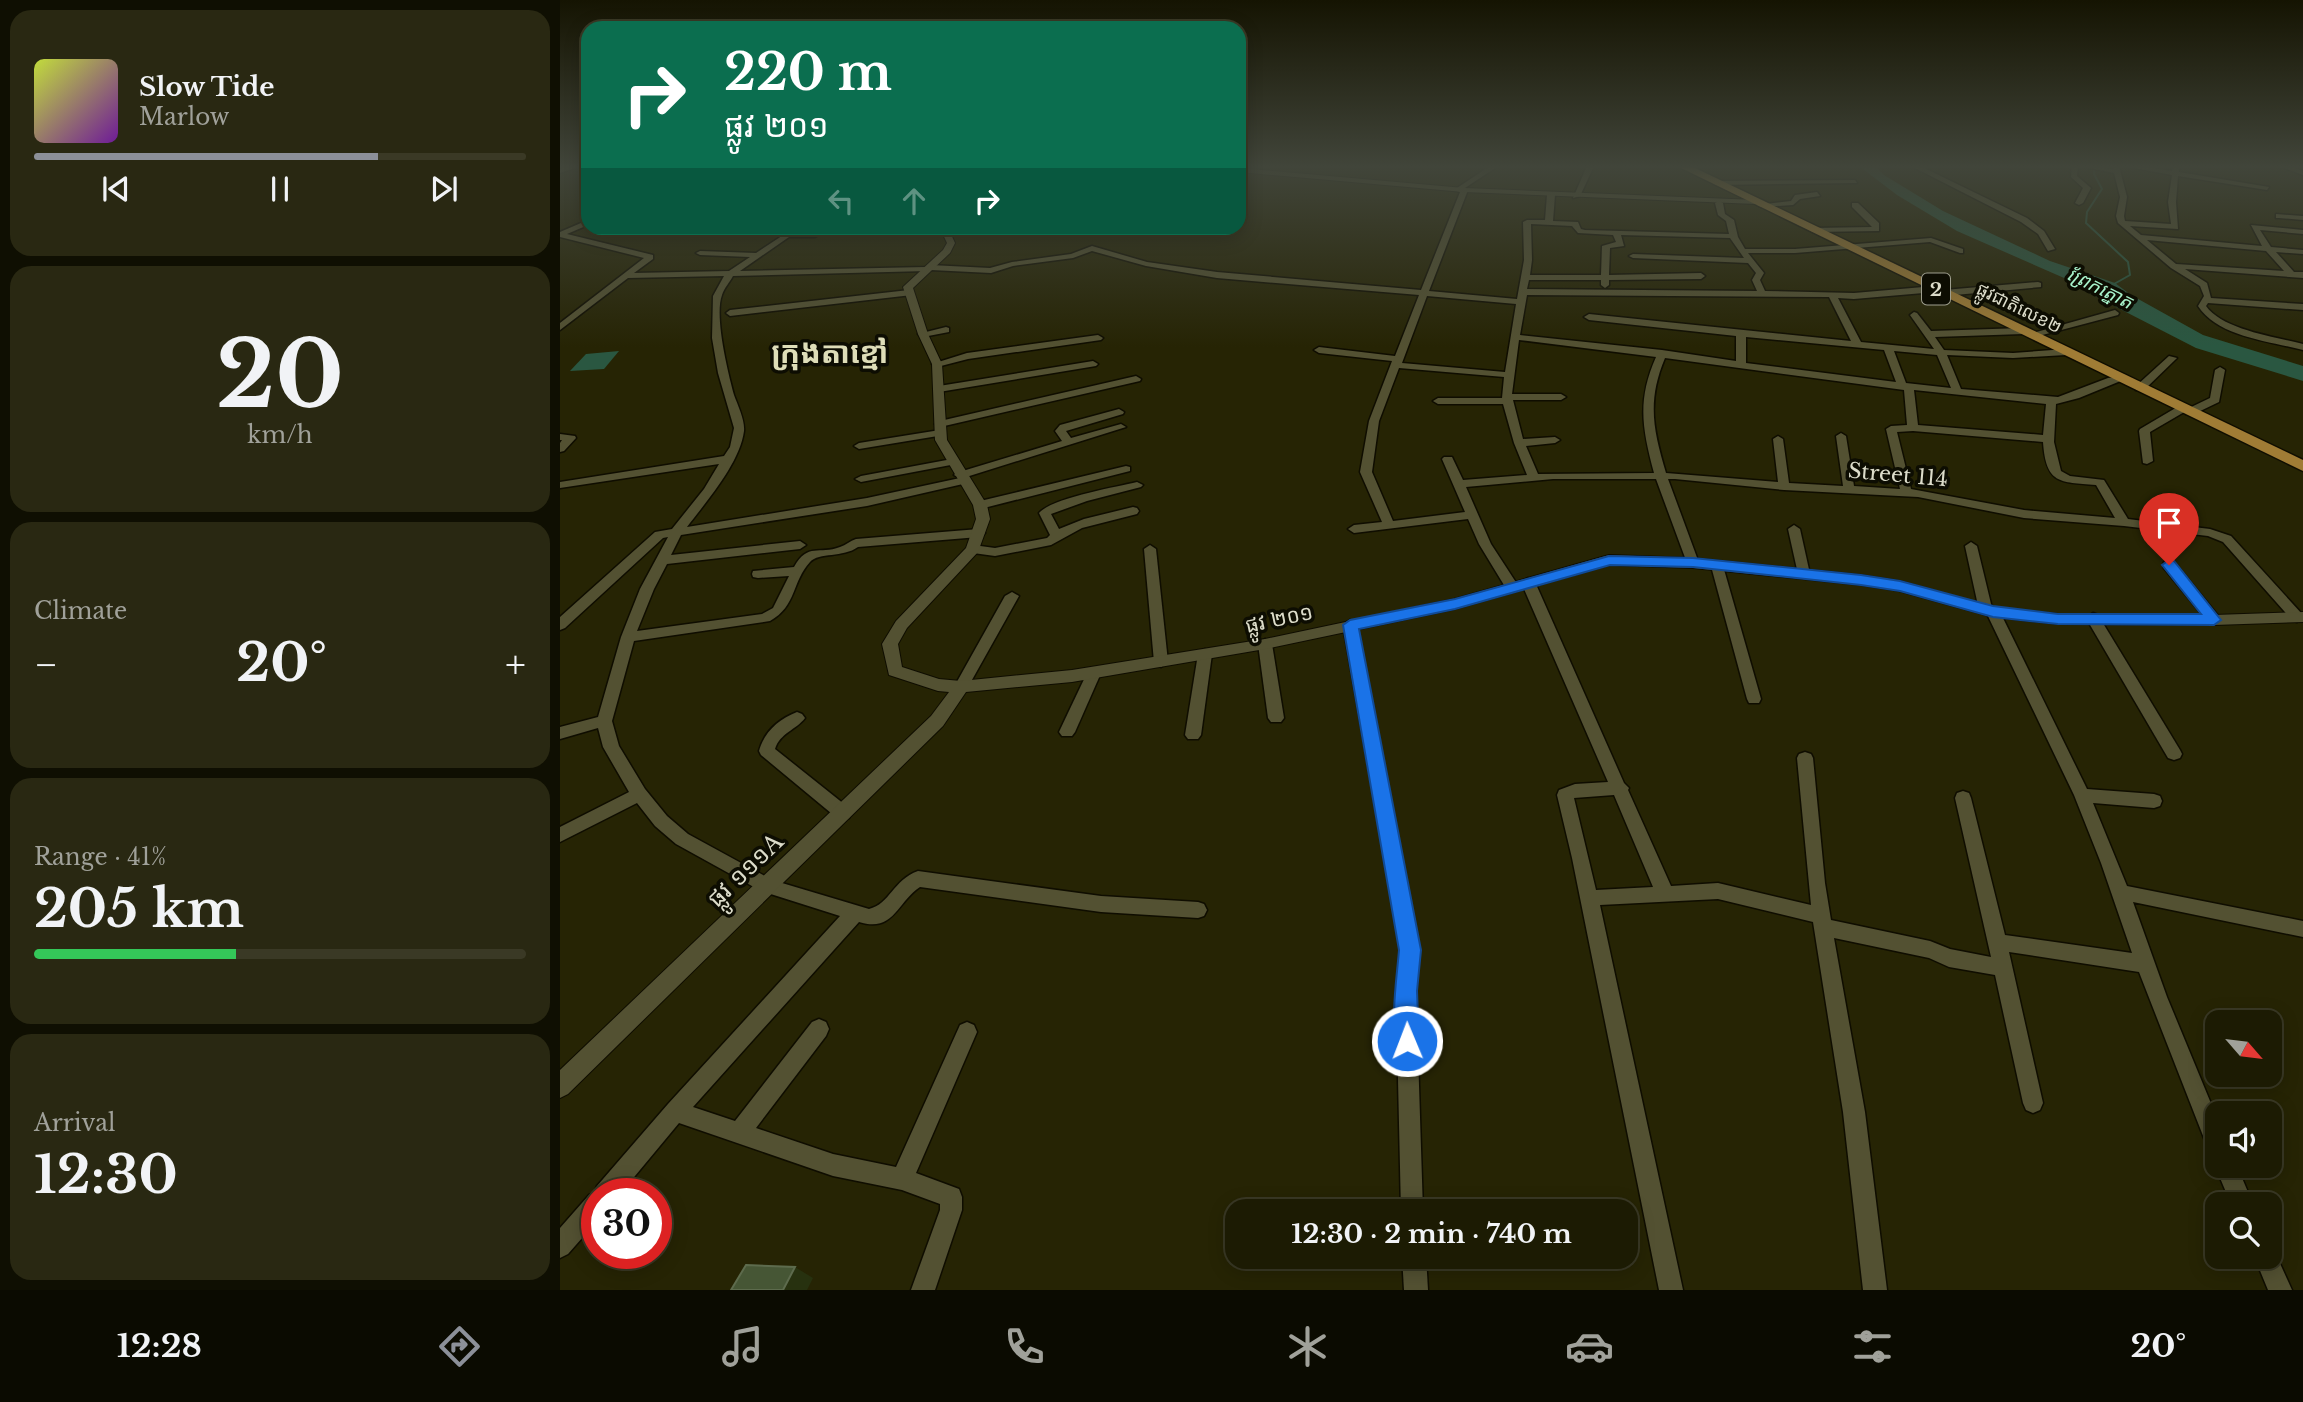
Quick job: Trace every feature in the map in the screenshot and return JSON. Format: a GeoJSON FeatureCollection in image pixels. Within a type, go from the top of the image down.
{"type":"FeatureCollection","features":[{"type":"Feature","properties":{"kind":"highway","name":"ផ្លូវជាតិលេខ២"},"geometry":{"type":"LineString","coordinates":[[1805,226],[2303,466]]}},
{"type":"Feature","properties":{"kind":"street"},"geometry":{"type":"LineString","coordinates":[[562,237],[581,226]]}},
{"type":"Feature","properties":{"kind":"street"},"geometry":{"type":"LineString","coordinates":[[1390,525],[1366,472],[1374,421],[1425,295],[1449,226]]}},
{"type":"Feature","properties":{"kind":"street"},"geometry":{"type":"LineString","coordinates":[[1527,226],[1529,245],[1507,399],[1511,422],[1534,477]]}},
{"type":"Feature","properties":{"kind":"street"},"geometry":{"type":"LineString","coordinates":[[1577,226],[1578,231],[1582,232],[1734,236]]}},
{"type":"Feature","properties":{"kind":"street"},"geometry":{"type":"LineString","coordinates":[[1732,226],[1748,261],[1760,273],[1756,280],[1762,293]]}},
{"type":"Feature","properties":{"kind":"street"},"geometry":{"type":"LineString","coordinates":[[1813,230],[1876,229],[1876,226]]}},
{"type":"Feature","properties":{"kind":"street"},"geometry":{"type":"LineString","coordinates":[[2032,226],[2041,233],[2051,249]]}},
{"type":"Feature","properties":{"kind":"street"},"geometry":{"type":"LineString","coordinates":[[2126,226],[2174,266],[2204,285],[2208,296],[2202,306],[2204,312],[2216,320],[2303,347]]}},
{"type":"Feature","properties":{"kind":"street"},"geometry":{"type":"LineString","coordinates":[[2255,226],[2265,245],[2292,275]]}},
{"type":"Feature","properties":{"kind":"street"},"geometry":{"type":"LineString","coordinates":[[2257,226],[2303,232]]}},
{"type":"Feature","properties":{"kind":"street"},"geometry":{"type":"LineString","coordinates":[[1605,293],[1606,246],[1621,244],[1616,233]]}},
{"type":"Feature","properties":{"kind":"street"},"geometry":{"type":"LineString","coordinates":[[787,235],[730,274],[717,296],[716,312],[723,373],[739,428],[735,447],[709,490],[677,531],[628,637],[604,722],[611,747],[639,793],[661,821],[682,839],[767,886],[856,912],[877,917],[885,913],[905,887],[918,878],[1101,904],[1157,910],[1198,910]]}},
{"type":"Feature","properties":{"kind":"street"},"geometry":{"type":"LineString","coordinates":[[947,235],[951,243],[947,251],[908,287],[923,334],[937,364],[941,440],[979,505],[1126,469]]}},
{"type":"Feature","properties":{"kind":"street"},"geometry":{"type":"LineString","coordinates":[[560,327],[650,257],[562,237]]}},
{"type":"Feature","properties":{"kind":"street"},"geometry":{"type":"LineString","coordinates":[[2141,237],[2303,252]]}},
{"type":"Feature","properties":{"kind":"street"},"geometry":{"type":"LineString","coordinates":[[1744,251],[1849,248],[1931,240],[1959,251]]}},
{"type":"Feature","properties":{"kind":"street"},"geometry":{"type":"LineString","coordinates":[[626,276],[928,268],[991,271],[1012,264],[1073,256],[1092,248],[1146,264],[1217,275],[1425,295],[1522,297],[1605,293],[1762,293],[1833,297],[2038,285]]}},
{"type":"Feature","properties":{"kind":"street"},"geometry":{"type":"LineString","coordinates":[[700,253],[758,255]]}},
{"type":"Feature","properties":{"kind":"street"},"geometry":{"type":"LineString","coordinates":[[1633,256],[1716,256],[1748,261]]}},
{"type":"Feature","properties":{"kind":"street"},"geometry":{"type":"LineString","coordinates":[[2174,266],[2303,275]]}},
{"type":"Feature","properties":{"kind":"street"},"geometry":{"type":"LineString","coordinates":[[1524,278],[1701,276]]}},
{"type":"Feature","properties":{"kind":"street"},"geometry":{"type":"LineString","coordinates":[[730,313],[909,293]]}},
{"type":"Feature","properties":{"kind":"street"},"geometry":{"type":"LineString","coordinates":[[1833,297],[1857,344]]}},
{"type":"Feature","properties":{"kind":"street"},"geometry":{"type":"LineString","coordinates":[[2206,300],[2303,307]]}},
{"type":"Feature","properties":{"kind":"street"},"geometry":{"type":"LineString","coordinates":[[1929,334],[2027,333],[2115,313]]}},
{"type":"Feature","properties":{"kind":"street"},"geometry":{"type":"LineString","coordinates":[[1914,315],[1941,352],[1958,393]]}},
{"type":"Feature","properties":{"kind":"street"},"geometry":{"type":"LineString","coordinates":[[1589,317],[1696,331],[1941,352],[2028,357],[2066,352]]}},
{"type":"Feature","properties":{"kind":"street"},"geometry":{"type":"LineString","coordinates":[[923,334],[946,330]]}},
{"type":"Feature","properties":{"kind":"street"},"geometry":{"type":"LineString","coordinates":[[1741,334],[1741,364]]}},
{"type":"Feature","properties":{"kind":"street"},"geometry":{"type":"LineString","coordinates":[[1516,337],[1662,353],[1906,387],[2051,401],[2066,400],[2088,388],[2119,378]]}},
{"type":"Feature","properties":{"kind":"street"},"geometry":{"type":"LineString","coordinates":[[937,364],[967,356],[1098,338]]}},
{"type":"Feature","properties":{"kind":"street"},"geometry":{"type":"LineString","coordinates":[[1888,347],[1906,387],[1913,428]]}},
{"type":"Feature","properties":{"kind":"street"},"geometry":{"type":"LineString","coordinates":[[1319,350],[1509,375]]}},
{"type":"Feature","properties":{"kind":"street"},"geometry":{"type":"LineString","coordinates":[[1662,353],[1648,391],[1648,401],[1662,475],[1693,563]]}},
{"type":"Feature","properties":{"kind":"street"},"geometry":{"type":"LineString","coordinates":[[2140,387],[2172,358]]}},
{"type":"Feature","properties":{"kind":"street"},"geometry":{"type":"LineString","coordinates":[[939,389],[1093,364]]}},
{"type":"Feature","properties":{"kind":"street"},"geometry":{"type":"LineString","coordinates":[[2147,461],[2144,431],[2215,400],[2220,370]]}},
{"type":"Feature","properties":{"kind":"street"},"geometry":{"type":"LineString","coordinates":[[859,446],[940,429],[1136,379]]}},
{"type":"Feature","properties":{"kind":"street"},"geometry":{"type":"LineString","coordinates":[[1438,401],[1561,397]]}},
{"type":"Feature","properties":{"kind":"street"},"geometry":{"type":"LineString","coordinates":[[2051,401],[2049,439],[2057,476],[2100,482],[2124,522]]}},
{"type":"Feature","properties":{"kind":"street"},"geometry":{"type":"LineString","coordinates":[[1068,442],[1060,431],[1063,427],[1119,412]]}},
{"type":"Feature","properties":{"kind":"street"},"geometry":{"type":"LineString","coordinates":[[560,625],[653,538],[677,531],[867,502],[958,472],[1121,427]]}},
{"type":"Feature","properties":{"kind":"street"},"geometry":{"type":"LineString","coordinates":[[1906,491],[1891,429],[1913,428],[2049,439]]}},
{"type":"Feature","properties":{"kind":"street"},"geometry":{"type":"LineString","coordinates":[[1841,436],[1849,489]]}},
{"type":"Feature","properties":{"kind":"street"},"geometry":{"type":"LineString","coordinates":[[560,437],[568,437],[571,440],[560,449]]}},
{"type":"Feature","properties":{"kind":"street"},"geometry":{"type":"LineString","coordinates":[[1778,439],[1784,487]]}},
{"type":"Feature","properties":{"kind":"street"},"geometry":{"type":"LineString","coordinates":[[1519,443],[1555,440]]}},
{"type":"Feature","properties":{"kind":"street"},"geometry":{"type":"LineString","coordinates":[[560,485],[728,458]]}},
{"type":"Feature","properties":{"kind":"street"},"geometry":{"type":"LineString","coordinates":[[1448,459],[1485,544],[1520,584],[1621,788],[1665,892]]}},
{"type":"Feature","properties":{"kind":"street"},"geometry":{"type":"LineString","coordinates":[[861,480],[958,472]]}},
{"type":"Feature","properties":{"kind":"street","name":"Street 114"},"geometry":{"type":"LineString","coordinates":[[1459,484],[1534,477],[1662,475],[1784,487],[1906,491],[1966,500],[2024,514],[2124,522],[2222,535],[2300,617]]}},
{"type":"Feature","properties":{"kind":"street"},"geometry":{"type":"LineString","coordinates":[[1056,534],[1045,513],[1048,510],[1137,485]]}},
{"type":"Feature","properties":{"kind":"street","name":"ផ្លូវ ២០១"},"geometry":{"type":"LineString","coordinates":[[979,505],[983,519],[973,549],[901,625],[890,645],[895,671],[938,685],[961,687],[1094,673],[1265,644],[1455,604],[1609,561],[1693,563],[1900,586],[1990,611],[2058,619],[2214,620],[2300,617]]}},
{"type":"Feature","properties":{"kind":"street"},"geometry":{"type":"LineString","coordinates":[[973,549],[995,552],[1051,541],[1056,534],[1133,511]]}},
{"type":"Feature","properties":{"kind":"street"},"geometry":{"type":"LineString","coordinates":[[1354,529],[1472,515]]}},
{"type":"Feature","properties":{"kind":"street"},"geometry":{"type":"LineString","coordinates":[[1794,529],[1804,574]]}},
{"type":"Feature","properties":{"kind":"street"},"geometry":{"type":"LineString","coordinates":[[628,637],[765,618],[778,611],[805,556],[810,553],[842,551],[856,543],[979,533]]}},
{"type":"Feature","properties":{"kind":"street"},"geometry":{"type":"LineString","coordinates":[[663,560],[800,545]]}},
{"type":"Feature","properties":{"kind":"street"},"geometry":{"type":"LineString","coordinates":[[1971,546],[1990,611],[2082,795],[2120,892],[2144,964],[2205,1114]]}},
{"type":"Feature","properties":{"kind":"street"},"geometry":{"type":"LineString","coordinates":[[1150,549],[1161,662]]}},
{"type":"Feature","properties":{"kind":"street"},"geometry":{"type":"LineString","coordinates":[[2169,565],[2214,620]]}},
{"type":"Feature","properties":{"kind":"street"},"geometry":{"type":"LineString","coordinates":[[1717,566],[1754,699]]}},
{"type":"Feature","properties":{"kind":"street"},"geometry":{"type":"LineString","coordinates":[[758,574],[798,571]]}},
{"type":"Feature","properties":{"kind":"street"},"geometry":{"type":"LineString","coordinates":[[961,687],[1012,596]]}},
{"type":"Feature","properties":{"kind":"street"},"geometry":{"type":"LineString","coordinates":[[2093,618],[2174,754]]}},
{"type":"Feature","properties":{"kind":"street"},"geometry":{"type":"LineString","coordinates":[[1350,625],[1410,950],[1406,991],[1412,1199]]}},
{"type":"Feature","properties":{"kind":"street"},"geometry":{"type":"LineString","coordinates":[[1265,644],[1276,718]]}},
{"type":"Feature","properties":{"kind":"street"},"geometry":{"type":"LineString","coordinates":[[1193,734],[1205,654]]}},
{"type":"Feature","properties":{"kind":"street"},"geometry":{"type":"LineString","coordinates":[[1067,732],[1094,673]]}},
{"type":"Feature","properties":{"kind":"street","name":"ផ្លូវ ១១១A"},"geometry":{"type":"LineString","coordinates":[[560,1086],[937,721],[961,687]]}},
{"type":"Feature","properties":{"kind":"street"},"geometry":{"type":"LineString","coordinates":[[797,718],[777,731],[769,741],[767,751],[843,813]]}},
{"type":"Feature","properties":{"kind":"street"},"geometry":{"type":"LineString","coordinates":[[560,733],[604,722]]}},
{"type":"Feature","properties":{"kind":"street"},"geometry":{"type":"LineString","coordinates":[[1805,758],[1822,922],[1854,1112],[1875,1290]]}},
{"type":"Feature","properties":{"kind":"street"},"geometry":{"type":"LineString","coordinates":[[1621,788],[1575,791],[1565,795],[1671,1290]]}},
{"type":"Feature","properties":{"kind":"street"},"geometry":{"type":"LineString","coordinates":[[560,835],[639,793]]}},
{"type":"Feature","properties":{"kind":"street"},"geometry":{"type":"LineString","coordinates":[[2082,795],[2154,801]]}},
{"type":"Feature","properties":{"kind":"street"},"geometry":{"type":"LineString","coordinates":[[1963,797],[2033,1103]]}},
{"type":"Feature","properties":{"kind":"street"},"geometry":{"type":"LineString","coordinates":[[1589,898],[1718,891],[1930,950],[1949,958],[2004,968]]}},
{"type":"Feature","properties":{"kind":"street"},"geometry":{"type":"LineString","coordinates":[[2120,892],[2303,929]]}},
{"type":"Feature","properties":{"kind":"street"},"geometry":{"type":"LineString","coordinates":[[618,1178],[675,1111],[856,912]]}},
{"type":"Feature","properties":{"kind":"street"},"geometry":{"type":"LineString","coordinates":[[1998,942],[2144,964]]}},
{"type":"Feature","properties":{"kind":"street"},"geometry":{"type":"LineString","coordinates":[[738,1134],[819,1029]]}},
{"type":"Feature","properties":{"kind":"street"},"geometry":{"type":"LineString","coordinates":[[902,1179],[967,1032]]}},
{"type":"Feature","properties":{"kind":"street"},"geometry":{"type":"LineString","coordinates":[[675,1111],[833,1165],[902,1179],[951,1197],[951,1210],[923,1290]]}},
{"type":"Feature","properties":{"kind":"street"},"geometry":{"type":"LineString","coordinates":[[560,1246],[581,1222]]}},
{"type":"Feature","properties":{"kind":"street"},"geometry":{"type":"LineString","coordinates":[[1415,1269],[1416,1290]]}},
{"type":"Feature","properties":{"kind":"street"},"geometry":{"type":"LineString","coordinates":[[2271,1269],[2280,1290]]}},
{"type":"Feature","properties":{"kind":"water","name":"ព្រែកត្នោត"},"geometry":{"type":"Polygon","coordinates":[[[1949,226],[1976,226],[2050,261],[2115,283],[2131,295],[2203,335],[2303,366],[2303,381],[2196,348],[2087,292],[2071,281],[1949,226]]]}},
{"type":"Feature","properties":{"kind":"water"},"geometry":{"type":"Polygon","coordinates":[[[619,351],[604,369],[570,371],[586,354],[619,351]]]}},
{"type":"Feature","properties":{"kind":"building"},"geometry":{"type":"Polygon","coordinates":[[[746,1265],[795,1267],[783,1290],[731,1290],[746,1265]]]}},
{"type":"Feature","properties":{"kind":"waterway"},"geometry":{"type":"LineString","coordinates":[[2089,226],[2128,262],[2130,275],[2114,284]]}},
{"type":"Feature","properties":{"kind":"district","name":"ក្រុងតាខ្មៅ"},"geometry":{"type":"Point","coordinates":[830,352]}},
{"type":"Feature","properties":{"kind":"route"},"geometry":{"type":"LineString","coordinates":[[1407,1041],[1406,991],[1410,950],[1350,625],[1455,604],[1568,570],[1609,561],[1693,563],[1861,580],[1900,586],[1993,612],[2058,619],[2214,620],[2169,565]]}}]}
